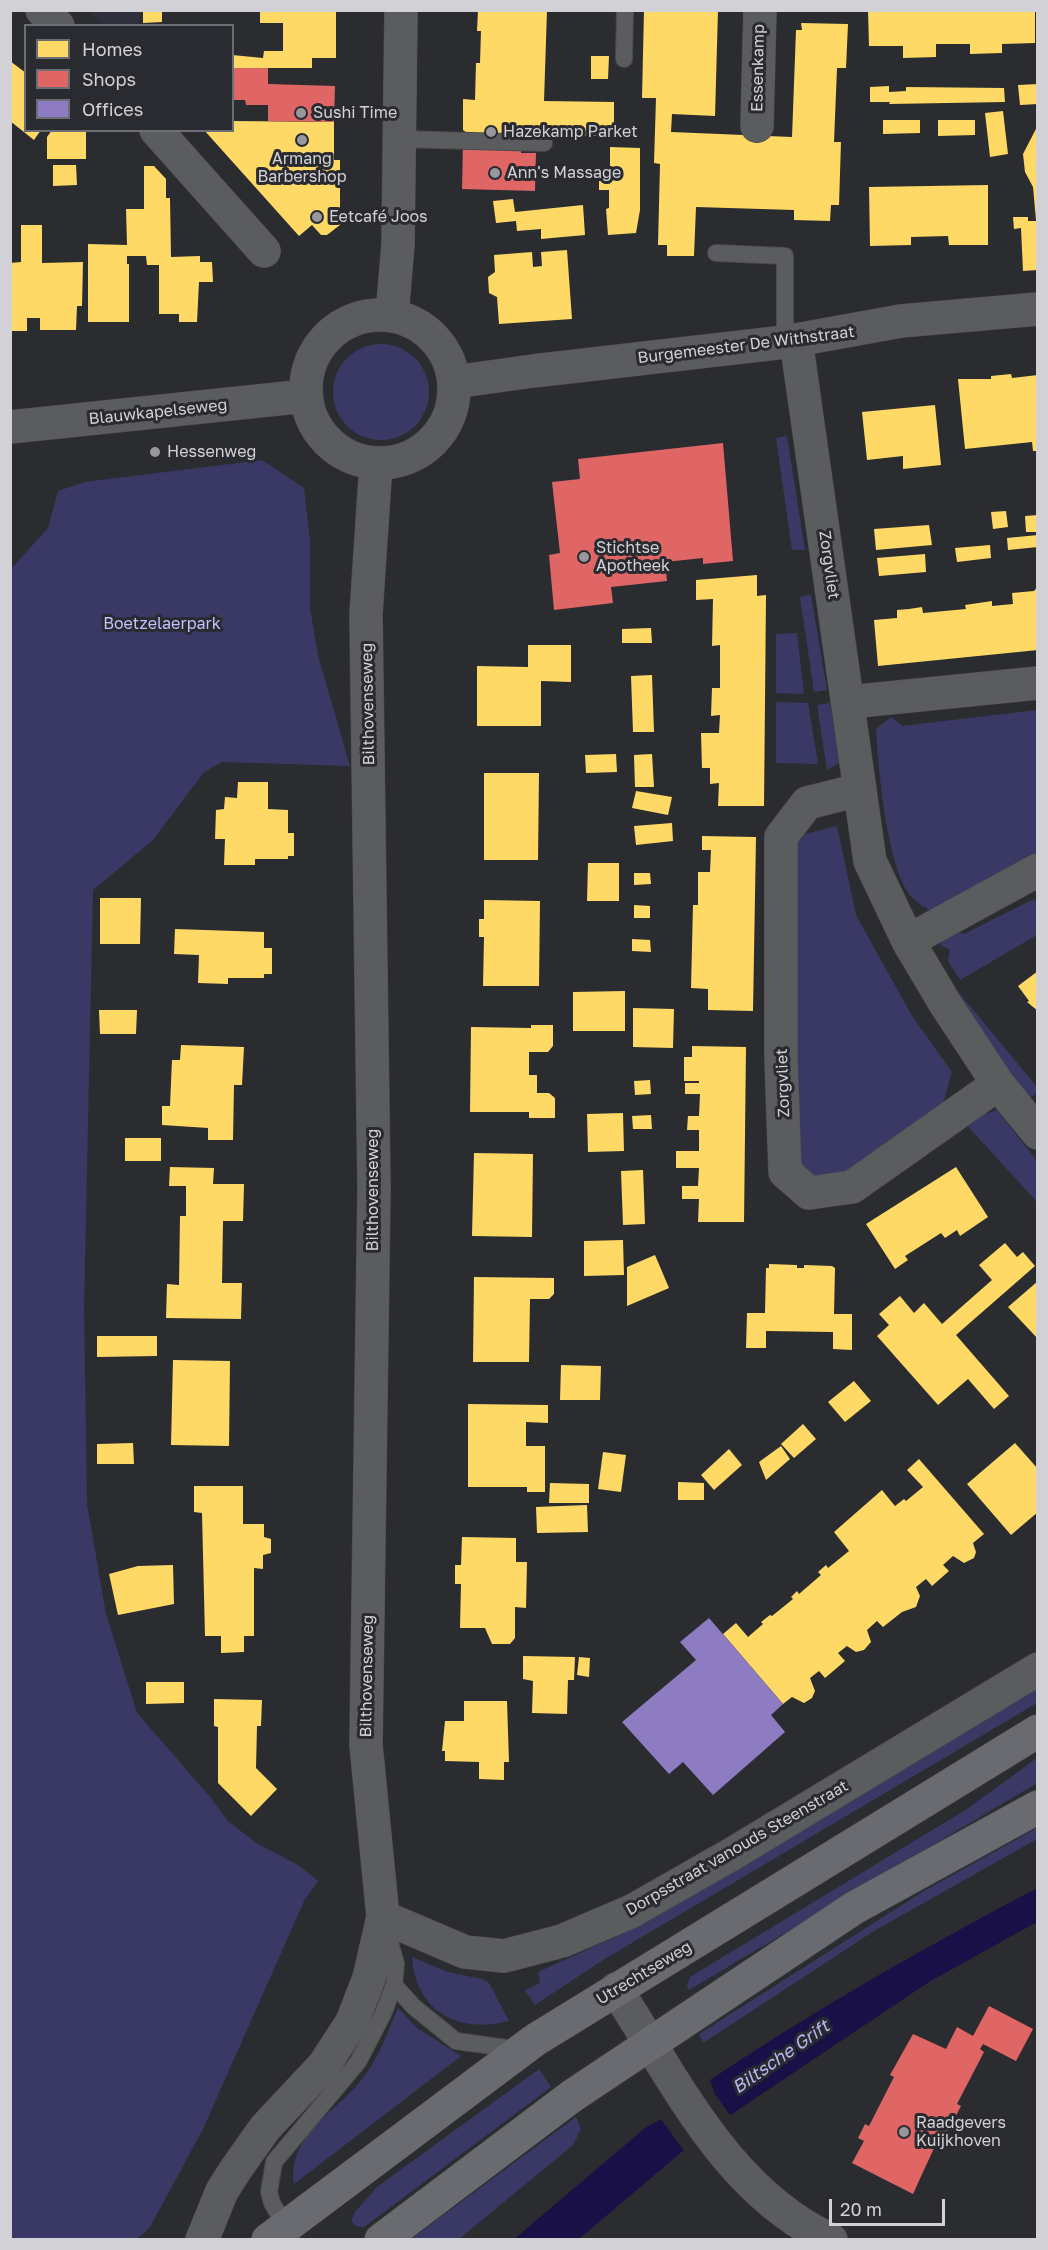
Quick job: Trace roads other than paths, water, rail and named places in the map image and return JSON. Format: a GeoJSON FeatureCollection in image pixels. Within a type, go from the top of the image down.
{"type":"FeatureCollection","features":[{"type":"Feature","properties":{"kind":"main road","name":"Utrechtseweg"},"geometry":{"type":"LineString","coordinates":[[283,2235],[522,2050],[616,1989],[1038,1731]]}},
{"type":"Feature","properties":{"kind":"main road"},"geometry":{"type":"LineString","coordinates":[[381,2240],[572,2096],[854,1908],[1038,1807]]}},
{"type":"Feature","properties":{"kind":"street"},"geometry":{"type":"LineString","coordinates":[[42,10],[56,24]]}},
{"type":"Feature","properties":{"kind":"street"},"geometry":{"type":"LineString","coordinates":[[392,316],[398,244],[401,10]]}},
{"type":"Feature","properties":{"kind":"street","name":"Essenkamp"},"geometry":{"type":"LineString","coordinates":[[757,126],[760,10]]}},
{"type":"Feature","properties":{"kind":"street"},"geometry":{"type":"LineString","coordinates":[[158,132],[264,251]]}},
{"type":"Feature","properties":{"kind":"street","name":"Burgemeester De Withstraat"},"geometry":{"type":"LineString","coordinates":[[454,382],[791,341],[901,321],[1038,309]]}},
{"type":"Feature","properties":{"kind":"street"},"geometry":{"type":"LineString","coordinates":[[372,315],[392,316],[411,322],[428,333],[445,355],[454,382],[452,404],[445,423],[433,440],[417,453],[397,461],[376,463],[357,460],[340,452],[325,439],[312,419],[306,396],[306,378],[312,359],[322,343],[335,330],[352,320],[372,315]]}},
{"type":"Feature","properties":{"kind":"street","name":"Zorgvliet"},"geometry":{"type":"LineString","coordinates":[[791,341],[849,702],[870,861],[908,941],[946,1005],[998,1084],[1038,1133]]}},
{"type":"Feature","properties":{"kind":"street","name":"Blauwkapelseweg"},"geometry":{"type":"LineString","coordinates":[[10,427],[306,396]]}},
{"type":"Feature","properties":{"kind":"street","name":"Bilthovenseweg"},"geometry":{"type":"LineString","coordinates":[[202,2240],[222,2191],[236,2169],[265,2128],[324,2065],[352,2022],[369,1978],[383,1917],[366,1745],[374,1188],[366,614],[376,463]]}},
{"type":"Feature","properties":{"kind":"street"},"geometry":{"type":"LineString","coordinates":[[849,702],[1038,683]]}},
{"type":"Feature","properties":{"kind":"street","name":"Zorgvliet"},"geometry":{"type":"LineString","coordinates":[[860,790],[807,803],[781,837],[785,1172],[809,1193],[852,1187],[998,1084]]}},
{"type":"Feature","properties":{"kind":"street"},"geometry":{"type":"LineString","coordinates":[[908,941],[1038,870]]}},
{"type":"Feature","properties":{"kind":"street","name":"Dorpsstraat vanouds Steenstraat"},"geometry":{"type":"LineString","coordinates":[[383,1917],[465,1952],[504,1956],[562,1941],[632,1911],[722,1860],[1038,1669]]}},
{"type":"Feature","properties":{"kind":"street"},"geometry":{"type":"LineString","coordinates":[[616,1989],[710,2137],[768,2201],[831,2240]]}},
{"type":"Feature","properties":{"kind":"lane"},"geometry":{"type":"LineString","coordinates":[[624,59],[625,10]]}},
{"type":"Feature","properties":{"kind":"lane"},"geometry":{"type":"LineString","coordinates":[[399,139],[544,143]]}},
{"type":"Feature","properties":{"kind":"lane"},"geometry":{"type":"LineString","coordinates":[[716,253],[785,256],[791,341]]}},
{"type":"Feature","properties":{"kind":"lane","name":"Bilthovenseweg"},"geometry":{"type":"LineString","coordinates":[[283,2235],[269,2192],[274,2162],[358,2062],[383,2014],[394,1984],[396,1964],[383,1917]]}},
{"type":"Feature","properties":{"kind":"lane"},"geometry":{"type":"LineString","coordinates":[[394,1984],[414,2007],[456,2041],[522,2050]]}},
{"type":"Feature","properties":{"kind":"water","name":"Biltsche Grift"},"geometry":{"type":"Polygon","coordinates":[[[1037,1888],[1037,1922],[929,1982],[726,2118],[684,2150],[579,2239],[513,2240],[645,2128],[714,2091],[710,2080],[790,2028],[871,1980],[1037,1888]]]}},
{"type":"Feature","properties":{"kind":"place","name":"Sushi Time"},"geometry":{"type":"Point","coordinates":[301,113]}},
{"type":"Feature","properties":{"kind":"place","name":"Hazekamp Parket"},"geometry":{"type":"Point","coordinates":[491,132]}},
{"type":"Feature","properties":{"kind":"place","name":"Armang Barbershop"},"geometry":{"type":"Point","coordinates":[302,140]}},
{"type":"Feature","properties":{"kind":"place","name":"Ann's Massage"},"geometry":{"type":"Point","coordinates":[495,173]}},
{"type":"Feature","properties":{"kind":"place","name":"Eetcafé Joos"},"geometry":{"type":"Point","coordinates":[317,217]}},
{"type":"Feature","properties":{"kind":"place","name":"Hessenweg"},"geometry":{"type":"Point","coordinates":[155,452]}},
{"type":"Feature","properties":{"kind":"place","name":"Stichtse Apotheek"},"geometry":{"type":"Point","coordinates":[584,557]}},
{"type":"Feature","properties":{"kind":"place","name":"Raadgevers Kuijkhoven"},"geometry":{"type":"Point","coordinates":[904,2132]}},
{"type":"Feature","properties":{"kind":"park label","name":"Boetzelaerpark"},"geometry":{"type":"Point","coordinates":[162,624]}}]}
